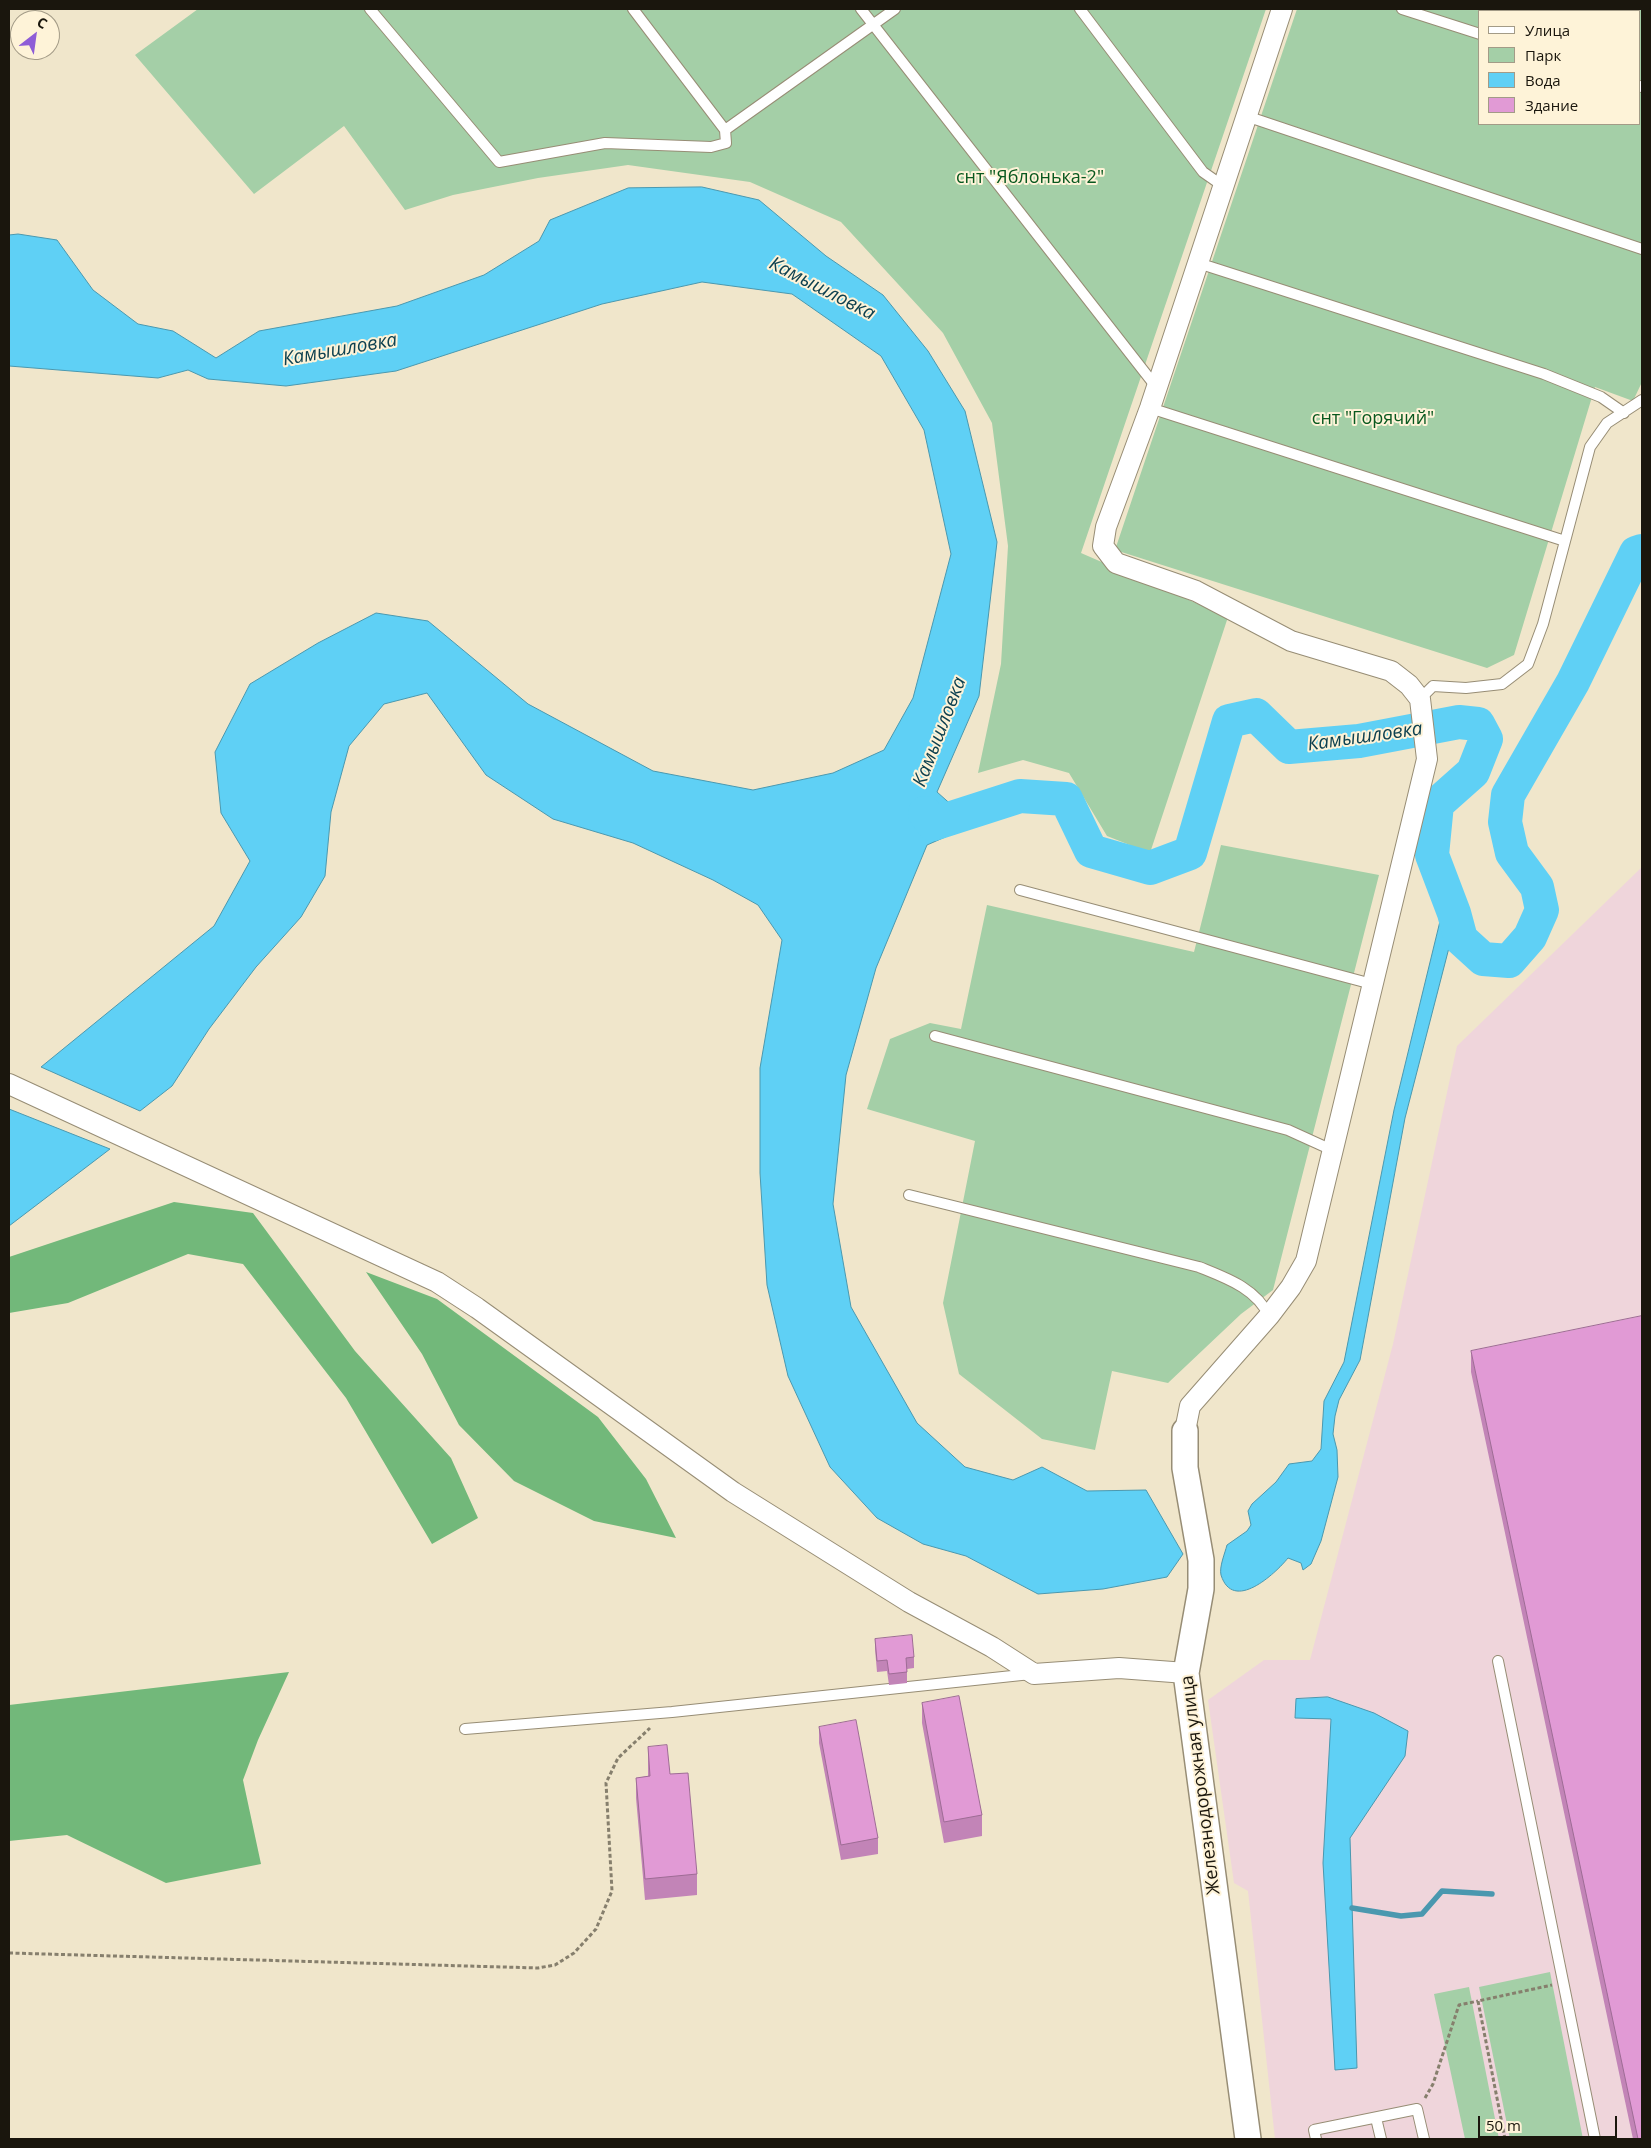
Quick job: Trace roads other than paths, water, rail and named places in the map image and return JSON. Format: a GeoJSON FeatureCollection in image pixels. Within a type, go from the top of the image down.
{"type":"FeatureCollection","features":[{"type":"Feature","properties":{"kind":"street"},"geometry":{"type":"LineString","coordinates":[[1185,1431],[1190,1406],[1269,1316],[1291,1287],[1306,1261],[1427,759],[1420,699],[1409,685],[1391,671],[1291,640],[1196,591],[1116,563],[1102,546],[1106,526],[1157,388],[1282,9]]}},
{"type":"Feature","properties":{"kind":"street"},"geometry":{"type":"LineString","coordinates":[[9,1084],[437,1282],[477,1308],[733,1492],[909,1602],[992,1646],[1034,1674],[1119,1668],[1186,1673]]}},
{"type":"Feature","properties":{"kind":"street","name":"Железнодорожная улица"},"geometry":{"type":"LineString","coordinates":[[1185,1431],[1185,1468],[1201,1560],[1201,1589],[1186,1673],[1248,2139]]}},
{"type":"Feature","properties":{"kind":"lane"},"geometry":{"type":"LineString","coordinates":[[370,9],[500,162],[605,143],[711,147],[726,143],[725,130],[633,9]]}},
{"type":"Feature","properties":{"kind":"lane"},"geometry":{"type":"LineString","coordinates":[[862,9],[1157,388]]}},
{"type":"Feature","properties":{"kind":"lane"},"geometry":{"type":"LineString","coordinates":[[725,130],[895,9]]}},
{"type":"Feature","properties":{"kind":"lane"},"geometry":{"type":"LineString","coordinates":[[1080,9],[1204,172],[1223,186]]}},
{"type":"Feature","properties":{"kind":"lane"},"geometry":{"type":"LineString","coordinates":[[1402,9],[1478,33]]}},
{"type":"Feature","properties":{"kind":"lane"},"geometry":{"type":"LineString","coordinates":[[1246,116],[1642,249]]}},
{"type":"Feature","properties":{"kind":"lane"},"geometry":{"type":"LineString","coordinates":[[1198,263],[1544,374],[1601,397],[1624,413]]}},
{"type":"Feature","properties":{"kind":"lane"},"geometry":{"type":"LineString","coordinates":[[1420,699],[1433,686],[1466,688],[1502,684],[1528,664],[1543,624],[1590,447],[1608,423],[1642,400]]}},
{"type":"Feature","properties":{"kind":"lane"},"geometry":{"type":"LineString","coordinates":[[1150,408],[1565,541]]}},
{"type":"Feature","properties":{"kind":"lane"},"geometry":{"type":"LineString","coordinates":[[1020,890],[1372,984]]}},
{"type":"Feature","properties":{"kind":"lane"},"geometry":{"type":"LineString","coordinates":[[935,1036],[1288,1130],[1332,1150]]}},
{"type":"Feature","properties":{"kind":"lane"},"geometry":{"type":"LineString","coordinates":[[908,1195],[1199,1267],[1238,1284],[1263,1303],[1269,1316]]}},
{"type":"Feature","properties":{"kind":"lane"},"geometry":{"type":"LineString","coordinates":[[1498,1661],[1595,2139]]}},
{"type":"Feature","properties":{"kind":"lane"},"geometry":{"type":"LineString","coordinates":[[465,1729],[672,1712],[1034,1674]]}},
{"type":"Feature","properties":{"kind":"lane"},"geometry":{"type":"LineString","coordinates":[[1316,2139],[1314,2130],[1417,2109],[1424,2139]]}},
{"type":"Feature","properties":{"kind":"lane"},"geometry":{"type":"LineString","coordinates":[[1376,2118],[1381,2139]]}},
{"type":"Feature","properties":{"kind":"water"},"geometry":{"type":"Polygon","coordinates":[[[702,187],[759,200],[826,256],[883,295],[928,351],[965,411],[997,542],[979,696],[937,792],[964,816],[968,827],[927,845],[876,968],[846,1075],[833,1204],[851,1307],[917,1423],[965,1467],[1013,1480],[1042,1467],[1087,1491],[1146,1490],[1183,1554],[1167,1577],[1103,1589],[1038,1594],[966,1556],[923,1544],[877,1518],[830,1467],[788,1376],[767,1285],[760,1173],[760,1068],[782,940],[758,905],[713,880],[633,843],[553,819],[486,775],[427,693],[384,704],[349,746],[331,812],[325,876],[301,917],[256,967],[209,1029],[172,1086],[140,1111],[41,1067],[214,926],[250,861],[221,813],[215,752],[250,684],[318,643],[376,613],[428,621],[528,704],[653,771],[753,790],[833,773],[884,750],[913,698],[951,554],[924,430],[881,356],[792,294],[702,282],[602,304],[396,371],[286,386],[208,379],[188,370],[158,378],[9,366],[9,235],[18,234],[57,240],[93,290],[138,324],[173,331],[216,358],[259,331],[397,306],[484,275],[539,241],[550,220],[628,188],[702,187]]]}},
{"type":"Feature","properties":{"kind":"water"},"geometry":{"type":"Polygon","coordinates":[[[1452,896],[1459,909],[1405,1118],[1360,1360],[1339,1400],[1335,1416],[1333,1434],[1337,1450],[1338,1477],[1321,1541],[1311,1564],[1303,1570],[1301,1563],[1288,1558],[1274,1573],[1254,1587],[1244,1591],[1235,1591],[1227,1586],[1221,1575],[1221,1564],[1227,1545],[1247,1531],[1251,1525],[1248,1511],[1252,1504],[1276,1482],[1289,1464],[1312,1461],[1321,1449],[1324,1401],[1344,1362],[1394,1110],[1442,913],[1452,896]]]}},
{"type":"Feature","properties":{"kind":"water"},"geometry":{"type":"Polygon","coordinates":[[[9,1109],[110,1149],[9,1226],[9,1109]]]}},
{"type":"Feature","properties":{"kind":"water"},"geometry":{"type":"Polygon","coordinates":[[[1328,1697],[1374,1713],[1408,1731],[1405,1756],[1350,1838],[1357,2068],[1335,2070],[1323,1863],[1331,1719],[1295,1718],[1296,1699],[1328,1697]]]}},
{"type":"Feature","properties":{"kind":"waterway","name":"Камышловка"},"geometry":{"type":"LineString","coordinates":[[925,813],[933,824],[1020,796],[1066,799],[1091,851],[1150,868],[1190,853],[1229,721],[1256,715],[1289,747],[1359,741],[1459,722],[1478,724],[1486,739],[1473,772],[1437,804],[1432,855],[1454,913],[1461,939],[1483,959],[1509,961],[1530,937],[1542,910],[1537,887],[1512,853],[1505,822],[1508,795],[1573,682],[1636,553],[1642,551]]}},
{"type":"Feature","properties":{"kind":"waterway"},"geometry":{"type":"LineString","coordinates":[[1352,1908],[1401,1916],[1422,1914],[1442,1891],[1492,1894]]}},
{"type":"Feature","properties":{"kind":"park label","name":"снт \"Яблонька-2\""},"geometry":{"type":"Point","coordinates":[1030,178]}},
{"type":"Feature","properties":{"kind":"park label","name":"снт \"Горячий\""},"geometry":{"type":"Point","coordinates":[1373,419]}}]}
